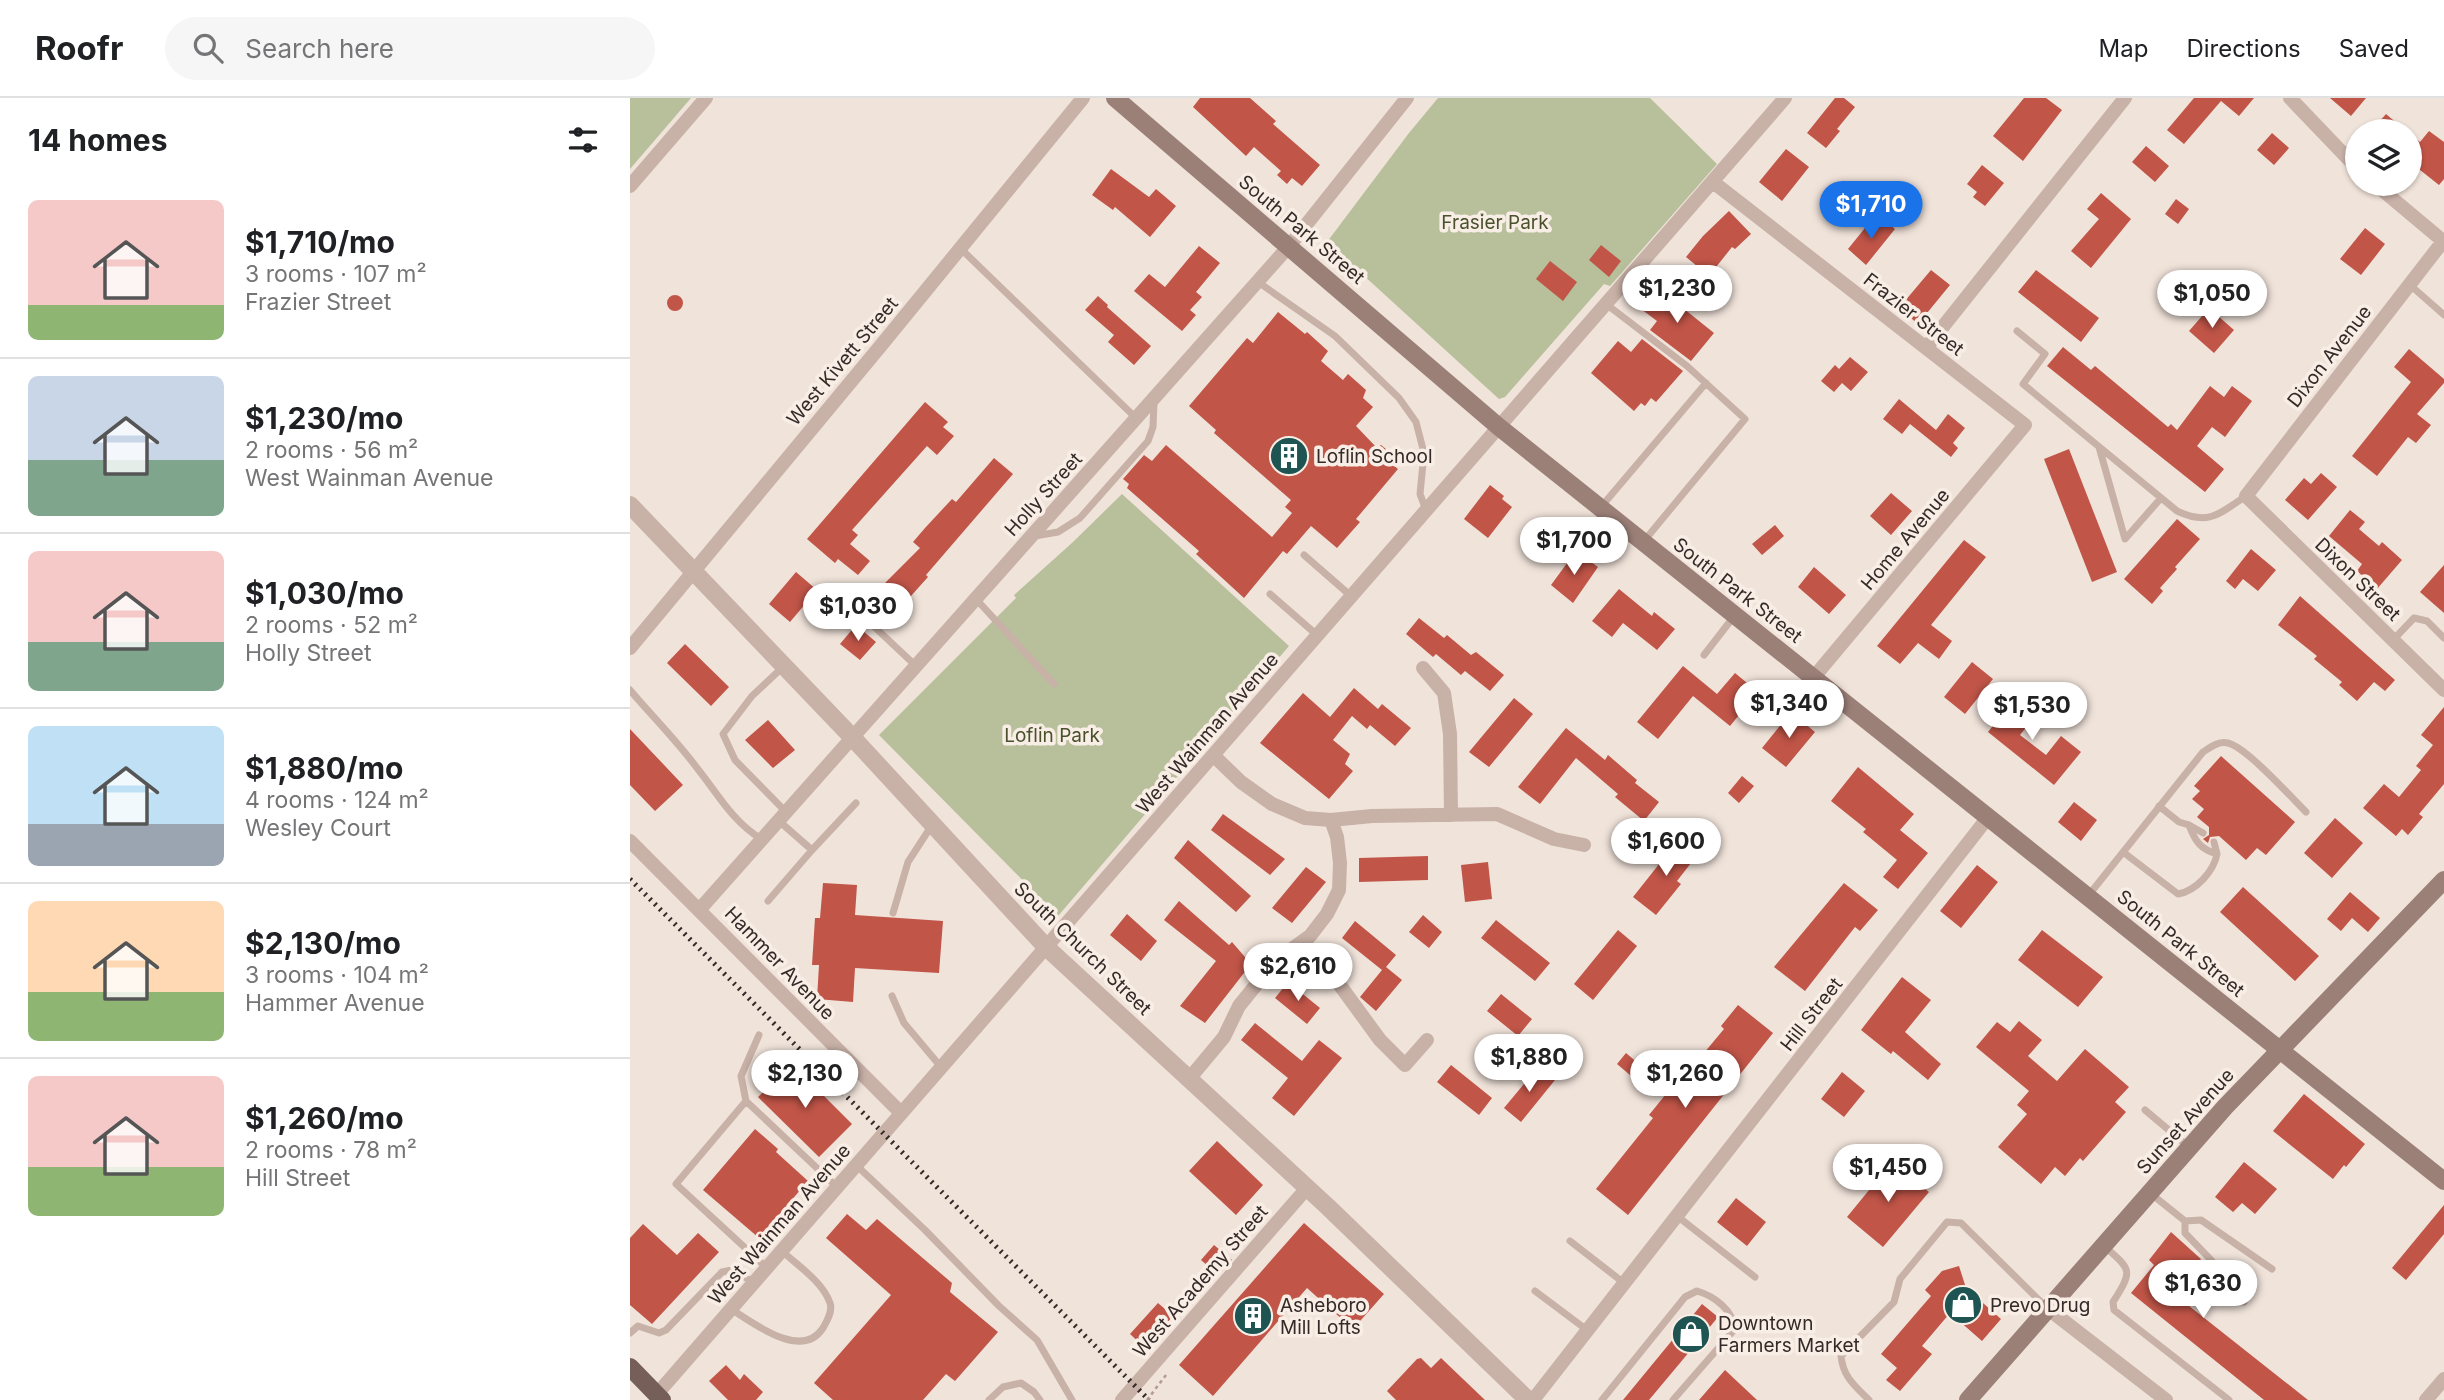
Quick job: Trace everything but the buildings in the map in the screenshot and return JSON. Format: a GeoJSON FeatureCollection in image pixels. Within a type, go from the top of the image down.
{"type":"FeatureCollection","features":[{"type":"Feature","properties":{"kind":"main road","name":"South Park Street"},"geometry":{"type":"LineString","coordinates":[[1115,98],[1290,245],[1499,427],[2444,1181]]}},
{"type":"Feature","properties":{"kind":"main road","name":"Sunset Avenue"},"geometry":{"type":"LineString","coordinates":[[1968,1400],[2189,1147],[2279,1049],[2444,880]]}},
{"type":"Feature","properties":{"kind":"main road"},"geometry":{"type":"LineString","coordinates":[[630,1367],[660,1397]]}},
{"type":"Feature","properties":{"kind":"street"},"geometry":{"type":"LineString","coordinates":[[630,186],[706,98]]}},
{"type":"Feature","properties":{"kind":"street","name":"West Kivett Street"},"geometry":{"type":"LineString","coordinates":[[630,648],[1083,98]]}},
{"type":"Feature","properties":{"kind":"street","name":"Holly Street"},"geometry":{"type":"LineString","coordinates":[[699,909],[1258,282],[1407,98]]}},
{"type":"Feature","properties":{"kind":"street","name":"West Wainman Avenue"},"geometry":{"type":"LineString","coordinates":[[660,1397],[731,1309],[836,1187],[1786,98]]}},
{"type":"Feature","properties":{"kind":"street"},"geometry":{"type":"LineString","coordinates":[[1926,348],[2125,98]]}},
{"type":"Feature","properties":{"kind":"street"},"geometry":{"type":"LineString","coordinates":[[2290,98],[2345,155]]}},
{"type":"Feature","properties":{"kind":"street","name":"Frazier Street"},"geometry":{"type":"LineString","coordinates":[[1713,182],[2025,425]]}},
{"type":"Feature","properties":{"kind":"street"},"geometry":{"type":"LineString","coordinates":[[2390,196],[2444,240]]}},
{"type":"Feature","properties":{"kind":"street","name":"Dixon Avenue"},"geometry":{"type":"LineString","coordinates":[[2245,496],[2444,240]]}},
{"type":"Feature","properties":{"kind":"street","name":"Home Avenue"},"geometry":{"type":"LineString","coordinates":[[1814,677],[2025,425]]}},
{"type":"Feature","properties":{"kind":"street","name":"Dixon Street"},"geometry":{"type":"LineString","coordinates":[[2245,496],[2444,690]]}},
{"type":"Feature","properties":{"kind":"street","name":"South Church Street"},"geometry":{"type":"LineString","coordinates":[[630,505],[852,737],[1046,947],[1531,1400]]}},
{"type":"Feature","properties":{"kind":"street"},"geometry":{"type":"LineString","coordinates":[[1423,668],[1444,693],[1450,734],[1451,815]]}},
{"type":"Feature","properties":{"kind":"street"},"geometry":{"type":"LineString","coordinates":[[1213,755],[1241,782],[1272,804],[1305,818],[1331,820],[1372,816],[1497,814],[1554,839],[1584,845]]}},
{"type":"Feature","properties":{"kind":"street","name":"Hill Street"},"geometry":{"type":"LineString","coordinates":[[1531,1400],[1989,816]]}},
{"type":"Feature","properties":{"kind":"street"},"geometry":{"type":"LineString","coordinates":[[1189,1079],[1224,1037],[1239,1006],[1260,979],[1285,954],[1303,942],[1327,914],[1339,890],[1340,863],[1337,837],[1331,820]]}},
{"type":"Feature","properties":{"kind":"street","name":"Hammer Avenue"},"geometry":{"type":"LineString","coordinates":[[630,841],[901,1113]]}},
{"type":"Feature","properties":{"kind":"street"},"geometry":{"type":"LineString","coordinates":[[1303,942],[1320,957],[1380,1040],[1405,1065],[1427,1040]]}},
{"type":"Feature","properties":{"kind":"street","name":"West Academy Street"},"geometry":{"type":"LineString","coordinates":[[1122,1400],[1307,1188]]}},
{"type":"Feature","properties":{"kind":"street"},"geometry":{"type":"LineString","coordinates":[[2047,1308],[2166,1400]]}},
{"type":"Feature","properties":{"kind":"street"},"geometry":{"type":"LineString","coordinates":[[2426,1400],[2444,1379]]}},
{"type":"Feature","properties":{"kind":"lane"},"geometry":{"type":"LineString","coordinates":[[960,248],[1136,418]]}},
{"type":"Feature","properties":{"kind":"lane"},"geometry":{"type":"LineString","coordinates":[[1258,282],[1335,336],[1399,398],[1416,422],[1424,453],[1420,494],[1426,510]]}},
{"type":"Feature","properties":{"kind":"lane"},"geometry":{"type":"LineString","coordinates":[[2409,285],[2444,315]]}},
{"type":"Feature","properties":{"kind":"lane"},"geometry":{"type":"LineString","coordinates":[[1606,304],[1706,383],[1745,419],[1643,542]]}},
{"type":"Feature","properties":{"kind":"lane"},"geometry":{"type":"LineString","coordinates":[[2017,331],[2045,354],[2023,384],[2177,511],[2204,519],[2216,516],[2245,496]]}},
{"type":"Feature","properties":{"kind":"lane"},"geometry":{"type":"LineString","coordinates":[[1601,508],[1706,383]]}},
{"type":"Feature","properties":{"kind":"lane"},"geometry":{"type":"LineString","coordinates":[[1030,537],[1058,531],[1080,518],[1148,440],[1153,428],[1154,398]]}},
{"type":"Feature","properties":{"kind":"lane"},"geometry":{"type":"LineString","coordinates":[[2099,447],[2125,539],[2161,498]]}},
{"type":"Feature","properties":{"kind":"lane"},"geometry":{"type":"LineString","coordinates":[[1304,555],[1352,596]]}},
{"type":"Feature","properties":{"kind":"lane"},"geometry":{"type":"LineString","coordinates":[[1270,594],[1317,635]]}},
{"type":"Feature","properties":{"kind":"lane"},"geometry":{"type":"LineString","coordinates":[[975,599],[1054,684]]}},
{"type":"Feature","properties":{"kind":"lane"},"geometry":{"type":"LineString","coordinates":[[848,602],[916,666]]}},
{"type":"Feature","properties":{"kind":"lane"},"geometry":{"type":"LineString","coordinates":[[1704,655],[1735,615]]}},
{"type":"Feature","properties":{"kind":"lane"},"geometry":{"type":"LineString","coordinates":[[2393,640],[2414,618],[2427,621],[2444,638]]}},
{"type":"Feature","properties":{"kind":"lane"},"geometry":{"type":"LineString","coordinates":[[785,666],[752,696],[723,734],[735,760],[813,850]]}},
{"type":"Feature","properties":{"kind":"lane"},"geometry":{"type":"LineString","coordinates":[[630,690],[696,766],[732,816],[744,829],[761,839]]}},
{"type":"Feature","properties":{"kind":"lane"},"geometry":{"type":"LineString","coordinates":[[2088,896],[2203,752],[2221,743],[2229,743],[2243,751],[2306,812]]}},
{"type":"Feature","properties":{"kind":"lane"},"geometry":{"type":"LineString","coordinates":[[768,901],[856,803]]}},
{"type":"Feature","properties":{"kind":"lane"},"geometry":{"type":"LineString","coordinates":[[2159,806],[2179,822],[2203,833]]}},
{"type":"Feature","properties":{"kind":"lane"},"geometry":{"type":"LineString","coordinates":[[893,913],[908,862],[933,825]]}},
{"type":"Feature","properties":{"kind":"lane"},"geometry":{"type":"LineString","coordinates":[[2189,825],[2196,842],[2206,851],[2217,854]]}},
{"type":"Feature","properties":{"kind":"lane"},"geometry":{"type":"LineString","coordinates":[[2123,852],[2178,894],[2184,893],[2209,873],[2216,862],[2214,842]]}},
{"type":"Feature","properties":{"kind":"lane"},"geometry":{"type":"LineString","coordinates":[[891,996],[904,1023],[941,1067]]}},
{"type":"Feature","properties":{"kind":"lane"},"geometry":{"type":"LineString","coordinates":[[760,1035],[741,1076],[746,1101],[836,1187]]}},
{"type":"Feature","properties":{"kind":"lane"},"geometry":{"type":"LineString","coordinates":[[746,1101],[676,1184],[767,1268]]}},
{"type":"Feature","properties":{"kind":"lane"},"geometry":{"type":"LineString","coordinates":[[2145,1110],[2189,1147]]}},
{"type":"Feature","properties":{"kind":"lane"},"geometry":{"type":"LineString","coordinates":[[856,1165],[1037,1340],[1072,1400]]}},
{"type":"Feature","properties":{"kind":"lane"},"geometry":{"type":"LineString","coordinates":[[2149,1192],[2186,1220],[2201,1220],[2272,1269]]}},
{"type":"Feature","properties":{"kind":"lane"},"geometry":{"type":"LineString","coordinates":[[1677,1216],[1755,1277]]}},
{"type":"Feature","properties":{"kind":"lane"},"geometry":{"type":"LineString","coordinates":[[2186,1220],[2185,1233],[2211,1260],[2244,1302]]}},
{"type":"Feature","properties":{"kind":"lane"},"geometry":{"type":"LineString","coordinates":[[1869,1400],[1848,1380],[1841,1356],[1894,1302],[1900,1279],[1947,1222],[1961,1223],[2047,1308]]}},
{"type":"Feature","properties":{"kind":"lane"},"geometry":{"type":"LineString","coordinates":[[1570,1241],[1625,1283]]}},
{"type":"Feature","properties":{"kind":"lane"},"geometry":{"type":"LineString","coordinates":[[2103,1245],[2126,1266],[2128,1277],[2113,1302],[2115,1310],[2229,1400]]}},
{"type":"Feature","properties":{"kind":"lane"},"geometry":{"type":"LineString","coordinates":[[731,1309],[771,1334],[788,1339],[801,1341],[820,1332],[831,1309],[830,1301],[823,1289],[782,1251]]}},
{"type":"Feature","properties":{"kind":"lane"},"geometry":{"type":"LineString","coordinates":[[630,1332],[638,1326],[659,1333],[666,1331],[722,1272],[732,1270],[754,1283]]}},
{"type":"Feature","properties":{"kind":"lane"},"geometry":{"type":"LineString","coordinates":[[1535,1291],[1587,1331]]}},
{"type":"Feature","properties":{"kind":"lane"},"geometry":{"type":"LineString","coordinates":[[1602,1400],[1685,1297],[1697,1291],[1707,1294],[1730,1315],[1734,1330],[1673,1400]]}},
{"type":"Feature","properties":{"kind":"lane"},"geometry":{"type":"LineString","coordinates":[[989,1400],[1003,1387],[1021,1383],[1040,1400]]}},
{"type":"Feature","properties":{"kind":"green space"},"geometry":{"type":"Polygon","coordinates":[[[630,98],[691,98],[630,169],[630,98]]]}},
{"type":"Feature","properties":{"kind":"green space","name":"Frasier Park"},"geometry":{"type":"Polygon","coordinates":[[[1438,98],[1650,98],[1717,164],[1610,286],[1604,284],[1505,397],[1499,399],[1327,242],[1438,98]]]}},
{"type":"Feature","properties":{"kind":"green space","name":"Loflin Park"},"geometry":{"type":"Polygon","coordinates":[[[1122,494],[1289,646],[1058,916],[879,735],[1016,598],[1014,595],[1122,494]]]}},
{"type":"Feature","properties":{"kind":"railway"},"geometry":{"type":"LineString","coordinates":[[630,879],[1149,1400]]}},
{"type":"Feature","properties":{"kind":"place","name":"Loflin School"},"geometry":{"type":"Point","coordinates":[1289,456]}},
{"type":"Feature","properties":{"kind":"place","name":"Prevo Drug"},"geometry":{"type":"Point","coordinates":[1963,1305]}},
{"type":"Feature","properties":{"kind":"place","name":"Asheboro Mill Lofts"},"geometry":{"type":"Point","coordinates":[1253,1316]}},
{"type":"Feature","properties":{"kind":"place","name":"Downtown Farmers Market"},"geometry":{"type":"Point","coordinates":[1691,1334]}}]}
